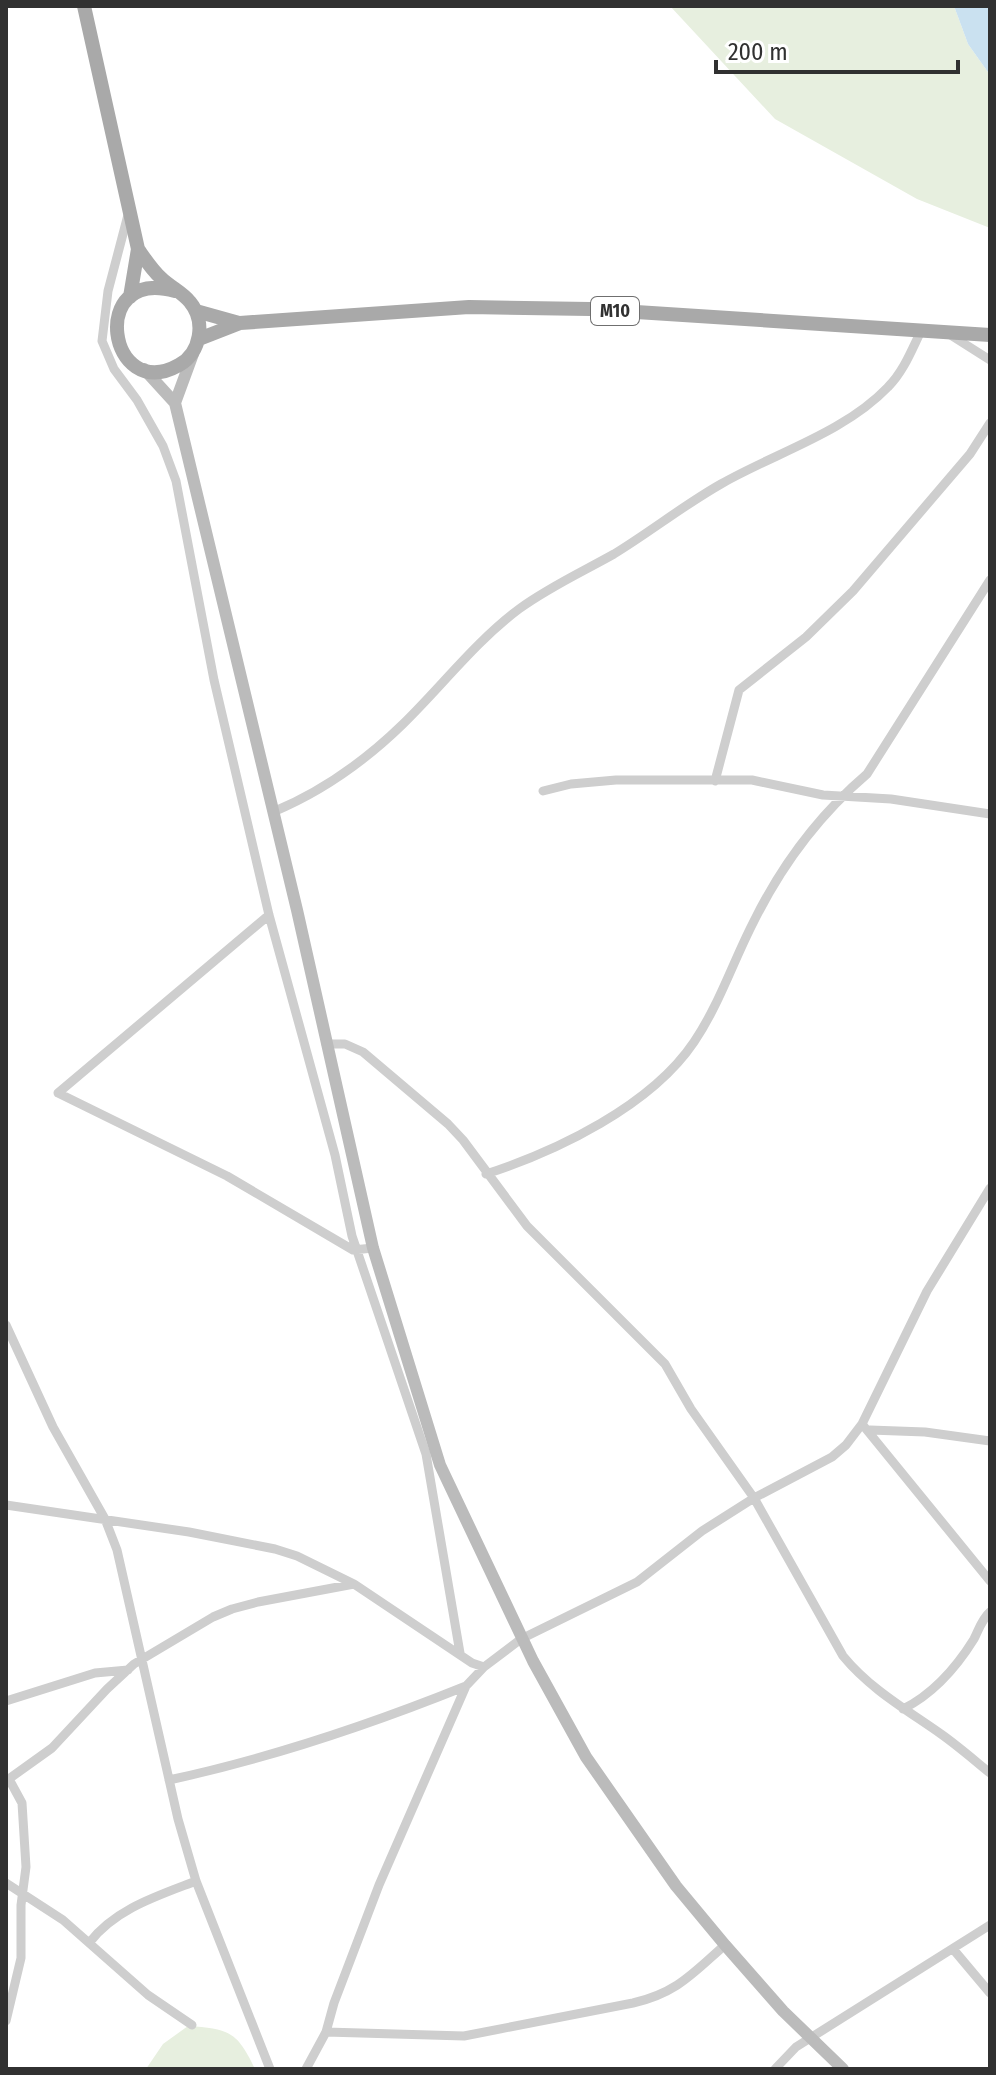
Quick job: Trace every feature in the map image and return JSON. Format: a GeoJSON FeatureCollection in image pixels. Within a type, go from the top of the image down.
{"type":"FeatureCollection","features":[{"type":"Feature","properties":{"kind":"main road"},"geometry":{"type":"LineString","coordinates":[[84,6],[138,249],[130,297],[117,318],[115,331],[124,355],[143,369],[157,372],[184,363],[196,345],[200,324],[196,311],[183,295],[152,287],[130,297]]}},
{"type":"Feature","properties":{"kind":"main road"},"geometry":{"type":"LineString","coordinates":[[138,249],[155,272],[175,291]]}},
{"type":"Feature","properties":{"kind":"main road","name":"M10"},"geometry":{"type":"LineString","coordinates":[[196,311],[240,323],[492,307],[590,309],[990,335]]}},
{"type":"Feature","properties":{"kind":"main road","name":"M10"},"geometry":{"type":"LineString","coordinates":[[196,345],[240,323]]}},
{"type":"Feature","properties":{"kind":"street"},"geometry":{"type":"LineString","coordinates":[[130,208],[108,291],[102,341],[114,369],[137,400],[163,446],[176,481],[214,680],[269,915],[335,1155],[357,1252],[423,1443],[460,1653]]}},
{"type":"Feature","properties":{"kind":"street"},"geometry":{"type":"LineString","coordinates":[[273,812],[299,801],[368,756],[472,650],[544,591],[613,554],[717,486],[860,409],[888,387],[906,363],[922,329]]}},
{"type":"Feature","properties":{"kind":"street"},"geometry":{"type":"LineString","coordinates":[[945,331],[990,360]]}},
{"type":"Feature","properties":{"kind":"street"},"geometry":{"type":"LineString","coordinates":[[175,403],[196,345]]}},
{"type":"Feature","properties":{"kind":"street"},"geometry":{"type":"LineString","coordinates":[[143,369],[175,403],[373,1248],[440,1465],[521,1639],[586,1757],[676,1886],[783,2011],[843,2069]]}},
{"type":"Feature","properties":{"kind":"street"},"geometry":{"type":"LineString","coordinates":[[715,781],[739,690],[806,637],[853,591],[970,454],[990,423]]}},
{"type":"Feature","properties":{"kind":"street"},"geometry":{"type":"LineString","coordinates":[[486,1174],[524,1162],[606,1120],[647,1091],[680,1060],[710,1015],[767,897],[804,839],[876,762],[990,580]]}},
{"type":"Feature","properties":{"kind":"street"},"geometry":{"type":"LineString","coordinates":[[543,791],[571,784],[616,780],[752,780],[840,797],[891,799],[990,814]]}},
{"type":"Feature","properties":{"kind":"street"},"geometry":{"type":"LineString","coordinates":[[269,915],[58,1093],[227,1176],[357,1252],[373,1248]]}},
{"type":"Feature","properties":{"kind":"street"},"geometry":{"type":"LineString","coordinates":[[326,1044],[345,1044],[363,1052],[463,1140],[527,1226],[665,1364],[691,1409],[754,1498],[843,1656],[854,1669],[903,1709],[942,1734],[990,1773]]}},
{"type":"Feature","properties":{"kind":"street"},"geometry":{"type":"LineString","coordinates":[[306,2069],[326,2032],[379,1885],[466,1686],[484,1667],[521,1639],[637,1582],[702,1531],[754,1498],[832,1457],[866,1427],[927,1291],[990,1188]]}},
{"type":"Feature","properties":{"kind":"street"},"geometry":{"type":"LineString","coordinates":[[6,1325],[53,1427],[105,1519],[117,1550],[169,1780],[196,1881],[270,2069]]}},
{"type":"Feature","properties":{"kind":"street"},"geometry":{"type":"LineString","coordinates":[[866,1427],[990,1441]]}},
{"type":"Feature","properties":{"kind":"street"},"geometry":{"type":"LineString","coordinates":[[866,1427],[990,1581]]}},
{"type":"Feature","properties":{"kind":"street"},"geometry":{"type":"LineString","coordinates":[[6,1505],[275,1549],[321,1566],[354,1584],[472,1663],[484,1667]]}},
{"type":"Feature","properties":{"kind":"street"},"geometry":{"type":"LineString","coordinates":[[6,2021],[21,1958],[26,1848],[22,1803],[7,1780],[52,1748],[141,1660],[232,1609],[354,1584]]}},
{"type":"Feature","properties":{"kind":"street"},"geometry":{"type":"LineString","coordinates":[[903,1709],[920,1700],[941,1682],[990,1612]]}},
{"type":"Feature","properties":{"kind":"street"},"geometry":{"type":"LineString","coordinates":[[6,1701],[95,1673],[128,1670]]}},
{"type":"Feature","properties":{"kind":"street"},"geometry":{"type":"LineString","coordinates":[[169,1780],[265,1757],[353,1730],[466,1686]]}},
{"type":"Feature","properties":{"kind":"street"},"geometry":{"type":"LineString","coordinates":[[89,1943],[97,1932],[125,1910],[196,1881]]}},
{"type":"Feature","properties":{"kind":"street"},"geometry":{"type":"LineString","coordinates":[[6,1883],[63,1920],[148,1995],[192,2025]]}},
{"type":"Feature","properties":{"kind":"street"},"geometry":{"type":"LineString","coordinates":[[775,2069],[796,2047],[990,1925]]}},
{"type":"Feature","properties":{"kind":"street"},"geometry":{"type":"LineString","coordinates":[[326,2032],[464,2036],[633,2003],[683,1982],[725,1945]]}},
{"type":"Feature","properties":{"kind":"street"},"geometry":{"type":"LineString","coordinates":[[953,1949],[990,1993]]}},
{"type":"Feature","properties":{"kind":"green space"},"geometry":{"type":"Polygon","coordinates":[[[670,6],[954,6],[968,44],[990,75],[990,228],[917,199],[775,119],[670,6]]]}},
{"type":"Feature","properties":{"kind":"green space"},"geometry":{"type":"Polygon","coordinates":[[[188,2026],[230,2034],[243,2047],[255,2069],[146,2069],[163,2044],[188,2026]]]}},
{"type":"Feature","properties":{"kind":"water"},"geometry":{"type":"Polygon","coordinates":[[[954,6],[990,6],[990,75],[968,44],[954,6]]]}}]}
